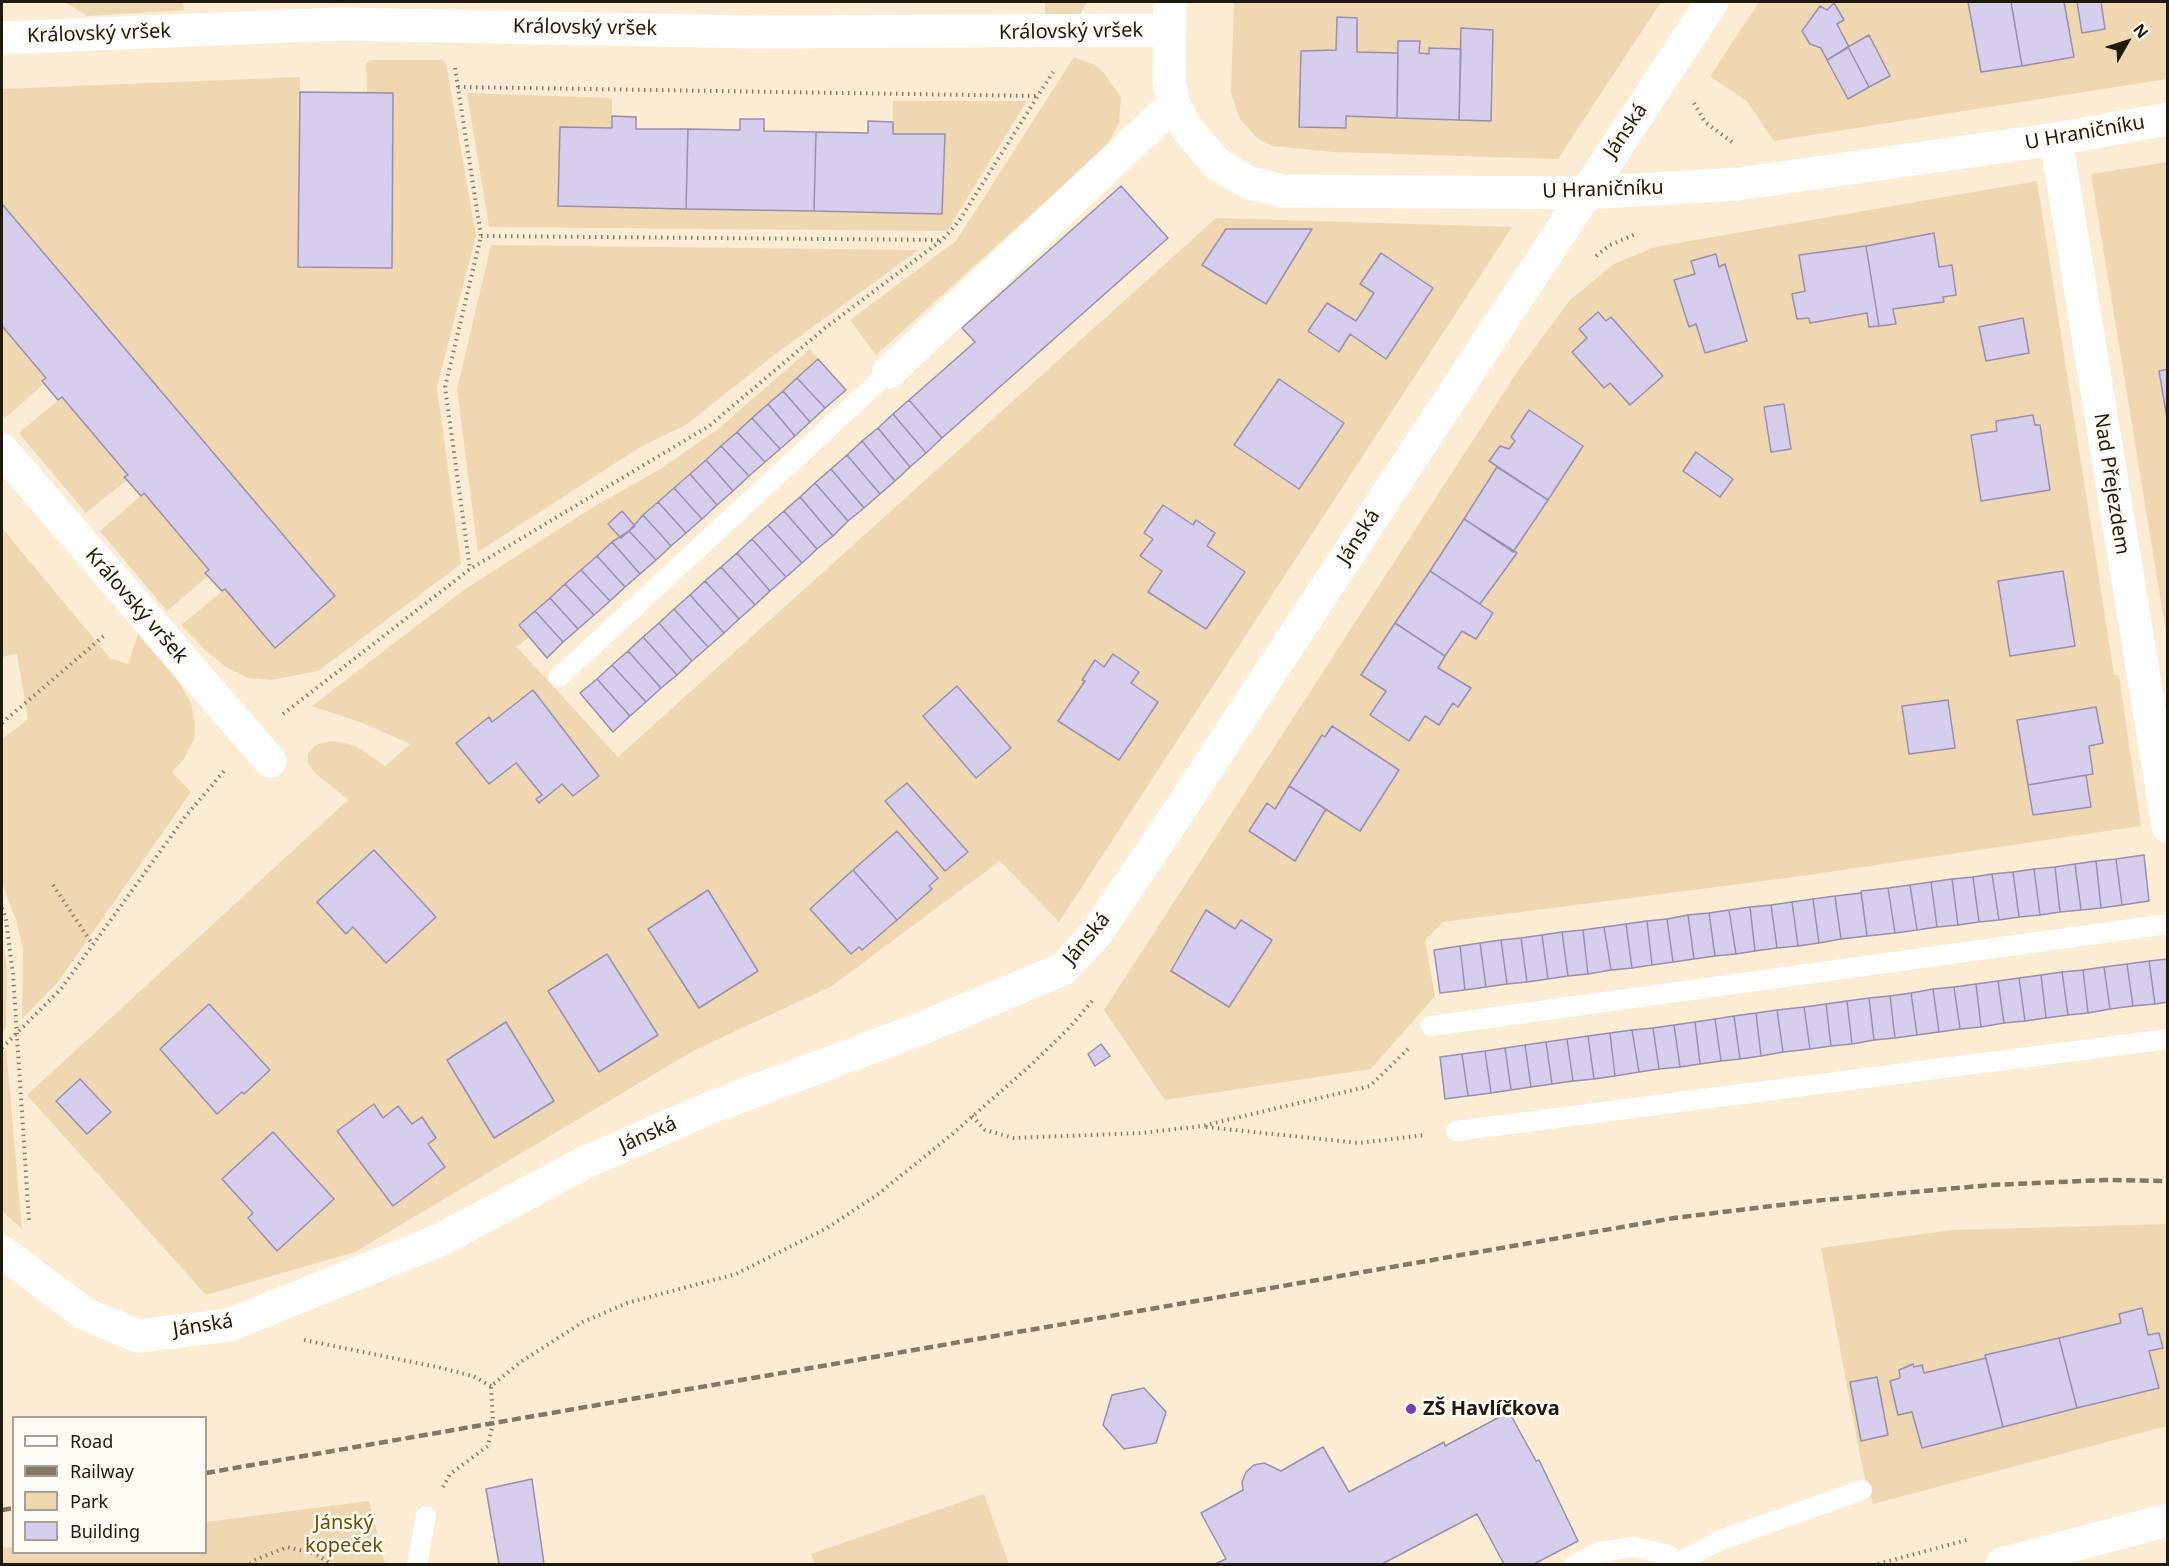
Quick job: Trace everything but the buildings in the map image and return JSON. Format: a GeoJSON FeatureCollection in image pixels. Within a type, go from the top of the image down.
{"type":"FeatureCollection","features":[{"type":"Feature","properties":{"kind":"street","name":"Jánská"},"geometry":{"type":"LineString","coordinates":[[2,1252],[84,1314],[138,1336],[229,1325],[440,1240],[586,1162],[712,1107],[920,1029],[1063,969],[1097,932],[1173,820],[1712,2]]}},
{"type":"Feature","properties":{"kind":"street","name":"U Hraničníku"},"geometry":{"type":"LineString","coordinates":[[1169,16],[1170,82],[1174,104],[1185,126],[1216,162],[1247,182],[1283,191],[1585,193],[1738,184],[2056,139],[2168,119]]}},
{"type":"Feature","properties":{"kind":"street","name":"Královský vršek"},"geometry":{"type":"LineString","coordinates":[[2,38],[338,24],[755,32],[1169,16]]}},
{"type":"Feature","properties":{"kind":"street"},"geometry":{"type":"LineString","coordinates":[[889,372],[1174,104]]}},
{"type":"Feature","properties":{"kind":"street","name":"Nad Přejezdem"},"geometry":{"type":"LineString","coordinates":[[2056,139],[2167,831]]}},
{"type":"Feature","properties":{"kind":"street","name":"Královský vršek"},"geometry":{"type":"LineString","coordinates":[[2,450],[270,761]]}},
{"type":"Feature","properties":{"kind":"street"},"geometry":{"type":"LineString","coordinates":[[2002,1564],[2168,1520]]}},
{"type":"Feature","properties":{"kind":"lane"},"geometry":{"type":"LineString","coordinates":[[559,677],[889,372]]}},
{"type":"Feature","properties":{"kind":"lane"},"geometry":{"type":"LineString","coordinates":[[1431,1026],[2168,924]]}},
{"type":"Feature","properties":{"kind":"lane"},"geometry":{"type":"LineString","coordinates":[[1456,1131],[2168,1039]]}},
{"type":"Feature","properties":{"kind":"lane"},"geometry":{"type":"LineString","coordinates":[[1575,1564],[1599,1552],[1634,1547],[1683,1563],[1720,1540],[1862,1490]]}},
{"type":"Feature","properties":{"kind":"lane"},"geometry":{"type":"LineString","coordinates":[[417,1564],[426,1516]]}},
{"type":"Feature","properties":{"kind":"path"},"geometry":{"type":"LineString","coordinates":[[448,25],[481,236],[445,387],[470,569],[709,426],[825,328],[942,240],[959,221],[1038,96],[458,87]]}},
{"type":"Feature","properties":{"kind":"path"},"geometry":{"type":"LineString","coordinates":[[1691,93],[1696,110],[1705,122],[1721,136],[1741,147]]}},
{"type":"Feature","properties":{"kind":"path"},"geometry":{"type":"LineString","coordinates":[[481,236],[942,240]]}},
{"type":"Feature","properties":{"kind":"path"},"geometry":{"type":"LineString","coordinates":[[2,723],[137,608]]}},
{"type":"Feature","properties":{"kind":"path"},"geometry":{"type":"LineString","coordinates":[[2,1048],[61,989],[93,945],[53,885]]}},
{"type":"Feature","properties":{"kind":"path"},"geometry":{"type":"LineString","coordinates":[[2,908],[10,952],[30,1231]]}},
{"type":"Feature","properties":{"kind":"path"},"geometry":{"type":"LineString","coordinates":[[972,1116],[985,1130],[1014,1138],[1142,1133],[1202,1126],[1370,1086],[1431,1026]]}},
{"type":"Feature","properties":{"kind":"path"},"geometry":{"type":"LineString","coordinates":[[1202,1126],[1359,1143],[1456,1131]]}},
{"type":"Feature","properties":{"kind":"path"},"geometry":{"type":"LineString","coordinates":[[298,1339],[437,1367],[473,1376],[491,1386]]}},
{"type":"Feature","properties":{"kind":"path"},"geometry":{"type":"LineString","coordinates":[[250,1564],[287,1547],[316,1554],[331,1564]]}},
{"type":"Feature","properties":{"kind":"green space"},"geometry":{"type":"Polygon","coordinates":[[[64,2],[183,2],[184,10],[88,16],[64,2]]]}},
{"type":"Feature","properties":{"kind":"green space"},"geometry":{"type":"Polygon","coordinates":[[[1045,2],[1087,2],[1079,16],[1045,15],[1045,2]]]}},
{"type":"Feature","properties":{"kind":"green space"},"geometry":{"type":"Polygon","coordinates":[[[1234,2],[1661,2],[1558,159],[1333,152],[1273,146],[1258,139],[1240,119],[1231,93],[1234,2]]]}},
{"type":"Feature","properties":{"kind":"green space"},"geometry":{"type":"Polygon","coordinates":[[[1759,2],[2167,2],[2167,79],[1774,141],[1747,101],[1710,76],[1759,2]]]}},
{"type":"Feature","properties":{"kind":"green space"},"geometry":{"type":"Polygon","coordinates":[[[1074,57],[1095,65],[1104,73],[1121,97],[1119,123],[1107,146],[876,355],[850,320],[956,241],[1074,57]]]}},
{"type":"Feature","properties":{"kind":"green space"},"geometry":{"type":"Polygon","coordinates":[[[371,60],[443,60],[446,63],[476,236],[437,387],[461,564],[318,671],[271,680],[248,678],[226,667],[204,649],[181,625],[225,589],[335,596],[2,204],[2,89],[300,77],[298,267],[392,268],[393,94],[367,93],[366,63],[371,60]]]}},
{"type":"Feature","properties":{"kind":"green space"},"geometry":{"type":"Polygon","coordinates":[[[467,93],[612,98],[612,128],[559,206],[942,214],[945,135],[893,134],[893,101],[1027,101],[947,231],[489,227],[467,93]]]}},
{"type":"Feature","properties":{"kind":"green space"},"geometry":{"type":"Polygon","coordinates":[[[2167,162],[2167,639],[2091,174],[2167,162]]]}},
{"type":"Feature","properties":{"kind":"green space"},"geometry":{"type":"Polygon","coordinates":[[[2037,181],[2114,674],[2119,676],[2141,826],[1802,876],[1443,922],[1425,940],[1435,996],[1371,1069],[1165,1100],[1104,1010],[1521,366],[1570,300],[1614,264],[1655,247],[2037,181]]]}},
{"type":"Feature","properties":{"kind":"green space"},"geometry":{"type":"Polygon","coordinates":[[[1216,218],[1512,227],[1059,922],[1000,861],[832,986],[693,1051],[355,1252],[206,1295],[27,1095],[348,800],[315,773],[308,763],[308,754],[315,745],[332,741],[345,743],[357,747],[385,766],[410,744],[365,724],[312,706],[465,589],[595,506],[662,468],[718,429],[810,349],[818,359],[519,625],[529,637],[517,647],[618,757],[1216,218]]]}},
{"type":"Feature","properties":{"kind":"green space"},"geometry":{"type":"Polygon","coordinates":[[[491,245],[919,250],[778,352],[686,425],[642,446],[478,552],[457,389],[491,245]]]}},
{"type":"Feature","properties":{"kind":"green space"},"geometry":{"type":"Polygon","coordinates":[[[2,326],[46,378],[43,381],[45,383],[5,418],[2,413],[2,326]]]}},
{"type":"Feature","properties":{"kind":"green space"},"geometry":{"type":"Polygon","coordinates":[[[62,397],[128,475],[125,477],[127,480],[86,513],[19,433],[62,397]]]}},
{"type":"Feature","properties":{"kind":"green space"},"geometry":{"type":"Polygon","coordinates":[[[144,493],[209,570],[206,573],[208,576],[167,611],[100,531],[144,493]]]}},
{"type":"Feature","properties":{"kind":"green space"},"geometry":{"type":"Polygon","coordinates":[[[2,528],[110,658],[128,664],[138,634],[178,681],[191,703],[195,722],[194,739],[184,759],[172,772],[191,792],[58,982],[22,1019],[23,949],[16,920],[2,883],[2,739],[28,719],[17,654],[2,657],[2,528]]]}},
{"type":"Feature","properties":{"kind":"green space"},"geometry":{"type":"Polygon","coordinates":[[[2,933],[7,969],[6,1029],[2,1032],[2,933]]]}},
{"type":"Feature","properties":{"kind":"green space"},"geometry":{"type":"Polygon","coordinates":[[[6,1049],[22,1229],[2,1211],[2,1053],[6,1049]]]}},
{"type":"Feature","properties":{"kind":"green space"},"geometry":{"type":"Polygon","coordinates":[[[2167,1224],[2167,1426],[1873,1504],[1863,1471],[1821,1248],[1952,1230],[2167,1224]]]}},
{"type":"Feature","properties":{"kind":"green space"},"geometry":{"type":"Polygon","coordinates":[[[984,1494],[1009,1564],[815,1564],[811,1554],[984,1494]]]}},
{"type":"Feature","properties":{"kind":"green space","name":"Jánský kopeček"},"geometry":{"type":"Polygon","coordinates":[[[369,1501],[385,1564],[2,1564],[2,1548],[12,1547],[12,1554],[207,1554],[207,1522],[369,1501]]]}},
{"type":"Feature","properties":{"kind":"railway"},"geometry":{"type":"LineString","coordinates":[[207,1473],[1674,1218],[1813,1201],[1991,1185],[2105,1180],[2168,1181]]}},
{"type":"Feature","properties":{"kind":"railway"},"geometry":{"type":"LineString","coordinates":[[2,1510],[12,1508]]}},
{"type":"Feature","properties":{"kind":"place","name":"ZŠ Havlíčkova"},"geometry":{"type":"Point","coordinates":[1411,1409]}}]}
